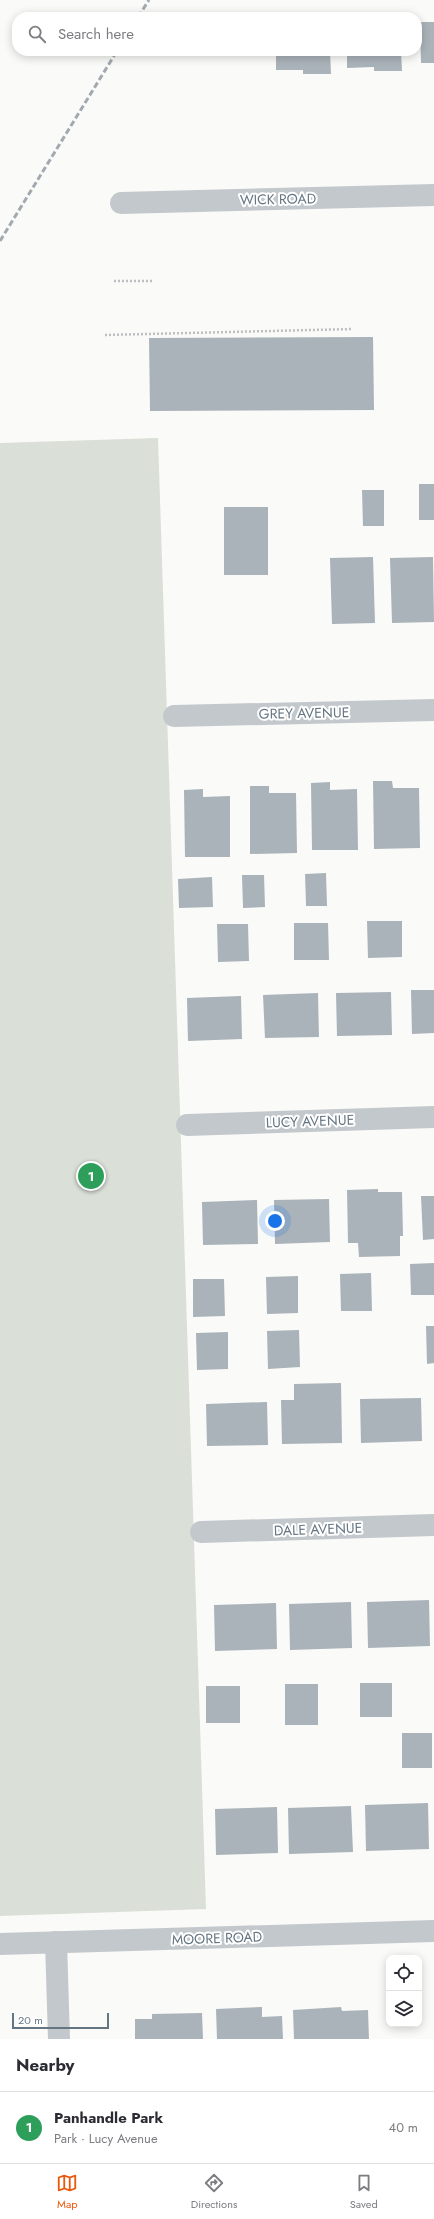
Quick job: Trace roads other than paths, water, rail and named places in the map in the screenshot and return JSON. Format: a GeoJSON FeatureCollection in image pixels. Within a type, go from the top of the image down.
{"type":"FeatureCollection","features":[{"type":"Feature","properties":{"kind":"street","name":"WICK ROAD"},"geometry":{"type":"LineString","coordinates":[[121,203],[434,195]]}},
{"type":"Feature","properties":{"kind":"street","name":"GREY AVENUE"},"geometry":{"type":"LineString","coordinates":[[174,716],[434,710]]}},
{"type":"Feature","properties":{"kind":"street","name":"LUCY AVENUE"},"geometry":{"type":"LineString","coordinates":[[187,1125],[434,1118]]}},
{"type":"Feature","properties":{"kind":"street","name":"DALE AVENUE"},"geometry":{"type":"LineString","coordinates":[[201,1532],[434,1525]]}},
{"type":"Feature","properties":{"kind":"street","name":"MOORE ROAD"},"geometry":{"type":"LineString","coordinates":[[0,1944],[434,1931]]}},
{"type":"Feature","properties":{"kind":"street"},"geometry":{"type":"LineString","coordinates":[[56,1942],[59,2039]]}},
{"type":"Feature","properties":{"kind":"railway"},"geometry":{"type":"LineString","coordinates":[[141,12],[149,0]]}},
{"type":"Feature","properties":{"kind":"railway"},"geometry":{"type":"LineString","coordinates":[[0,241],[114,56]]}},
{"type":"Feature","properties":{"kind":"place","name":"Panhandle Park"},"geometry":{"type":"Point","coordinates":[91,1176]}}]}
